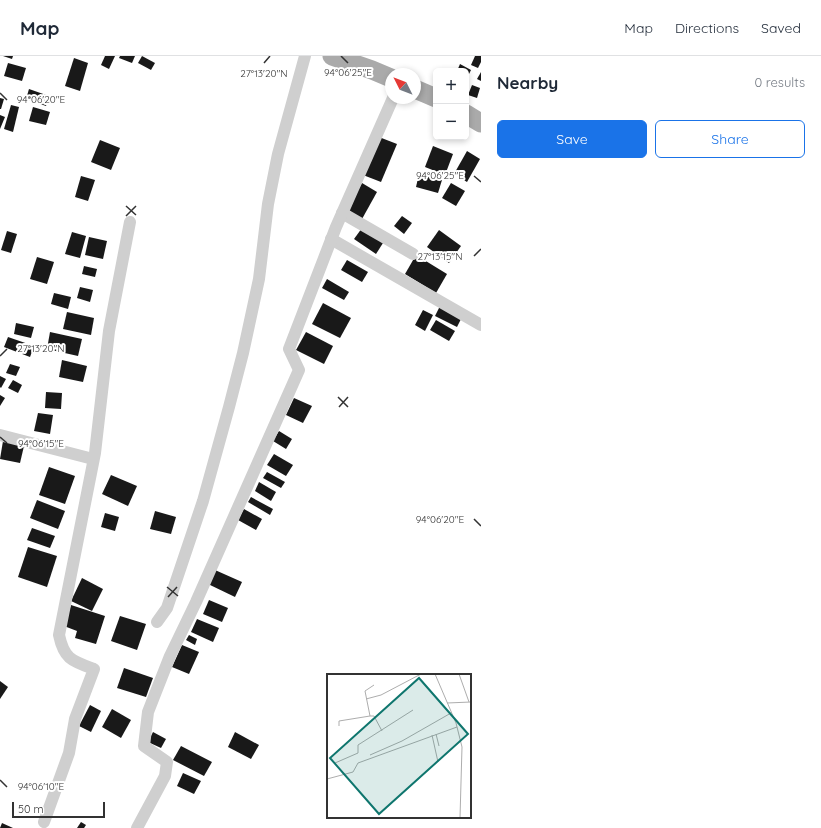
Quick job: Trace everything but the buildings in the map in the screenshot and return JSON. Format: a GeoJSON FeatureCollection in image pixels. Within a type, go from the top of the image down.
{"type":"FeatureCollection","features":[{"type":"Feature","properties":{"kind":"main road"},"geometry":{"type":"LineString","coordinates":[[332,56],[385,75]]}},
{"type":"Feature","properties":{"kind":"main road"},"geometry":{"type":"LineString","coordinates":[[421,92],[433,97]]}},
{"type":"Feature","properties":{"kind":"main road"},"geometry":{"type":"LineString","coordinates":[[469,116],[481,123]]}},
{"type":"Feature","properties":{"kind":"street"},"geometry":{"type":"LineString","coordinates":[[157,622],[166,608],[204,501],[229,407],[243,353],[259,279],[268,204],[278,154],[305,56]]}},
{"type":"Feature","properties":{"kind":"street"},"geometry":{"type":"LineString","coordinates":[[137,828],[165,776],[167,762],[144,746],[148,712],[170,656],[200,595],[298,370],[289,349],[342,213],[390,104]]}},
{"type":"Feature","properties":{"kind":"street"},"geometry":{"type":"LineString","coordinates":[[342,213],[413,254]]}},
{"type":"Feature","properties":{"kind":"street"},"geometry":{"type":"LineString","coordinates":[[44,822],[69,753],[75,719],[94,669],[73,662],[62,649],[59,636],[93,459],[109,331],[130,222]]}},
{"type":"Feature","properties":{"kind":"street"},"geometry":{"type":"LineString","coordinates":[[331,240],[481,325]]}},
{"type":"Feature","properties":{"kind":"street"},"geometry":{"type":"LineString","coordinates":[[0,435],[93,459]]}}]}
